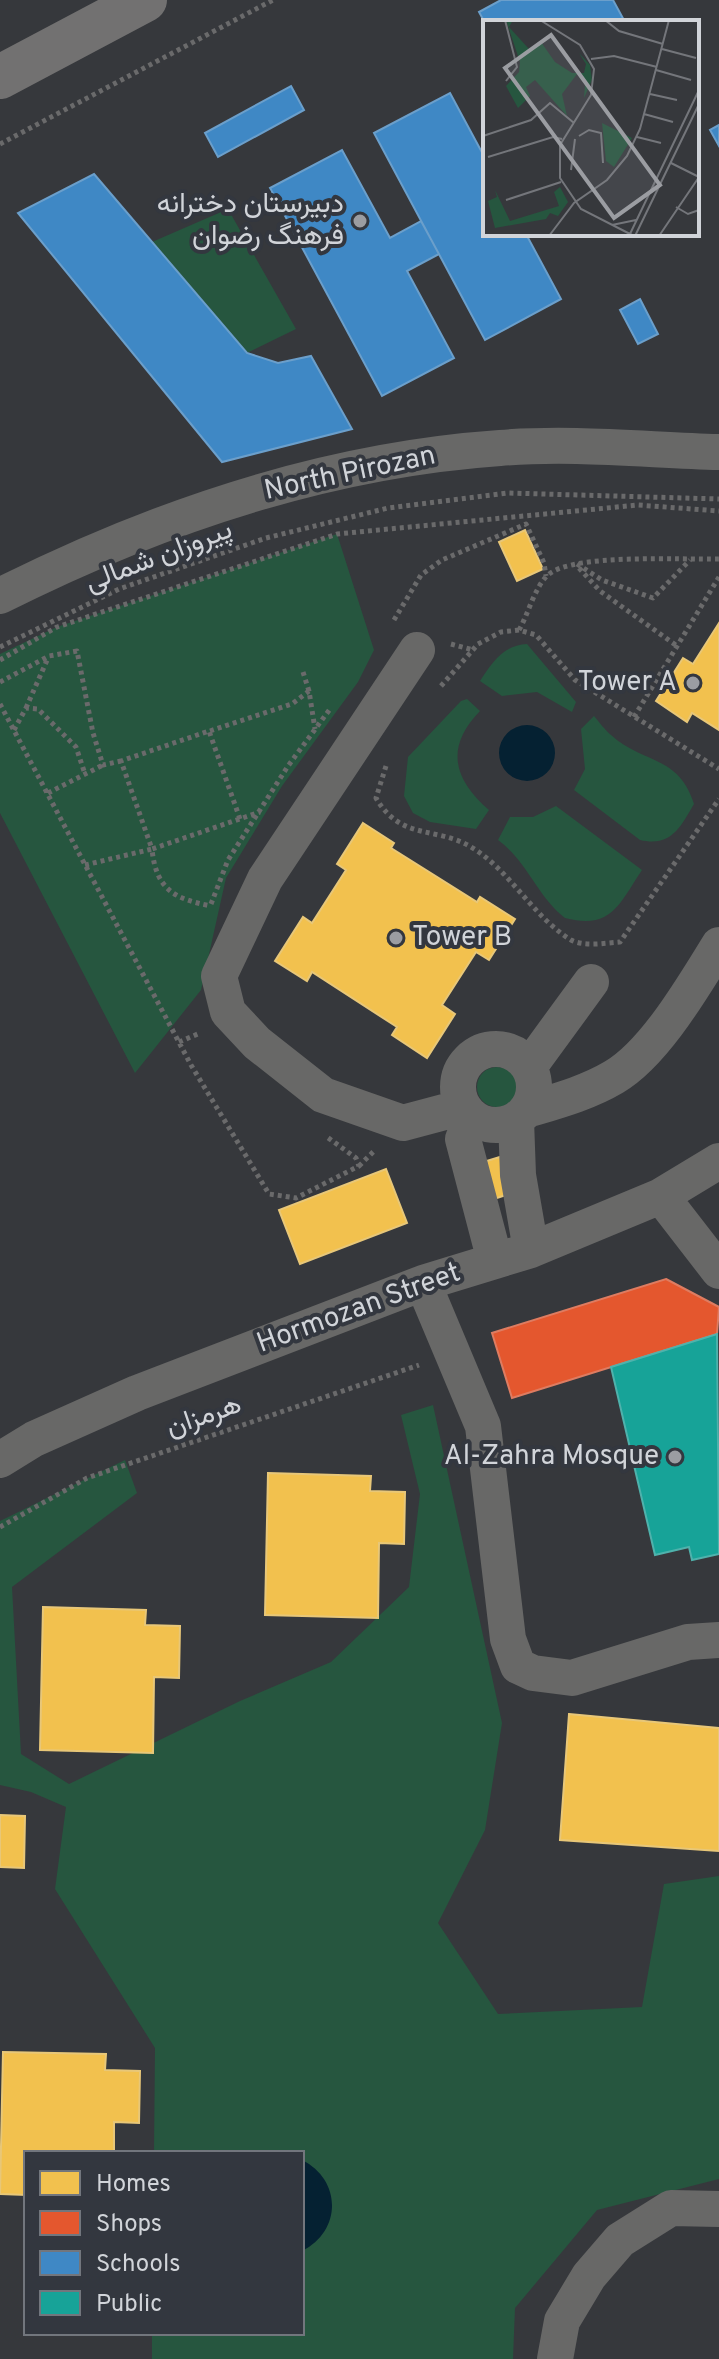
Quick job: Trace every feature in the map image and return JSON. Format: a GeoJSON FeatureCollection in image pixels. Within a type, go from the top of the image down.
{"type":"FeatureCollection","features":[{"type":"Feature","properties":{"kind":"main road"},"geometry":{"type":"LineString","coordinates":[[0,77],[145,0]]}},
{"type":"Feature","properties":{"kind":"street","name":"North Pirozan"},"geometry":{"type":"LineString","coordinates":[[0,596],[116,541],[215,505],[335,474],[429,455],[501,448],[719,452]]}},
{"type":"Feature","properties":{"kind":"street"},"geometry":{"type":"LineString","coordinates":[[417,650],[265,879],[219,976],[228,1012],[257,1043],[323,1095],[403,1123],[468,1112],[502,1125],[571,1098],[617,1075],[670,1022],[719,945]]}},
{"type":"Feature","properties":{"kind":"street"},"geometry":{"type":"LineString","coordinates":[[529,1067],[591,982]]}},
{"type":"Feature","properties":{"kind":"street"},"geometry":{"type":"LineString","coordinates":[[495,1261],[463,1139],[468,1112],[458,1093],[459,1078],[465,1064],[476,1054],[505,1050],[529,1067],[534,1081],[522,1115],[518,1175],[531,1250]]}},
{"type":"Feature","properties":{"kind":"street","name":"Hormozan Street"},"geometry":{"type":"LineString","coordinates":[[0,1460],[34,1439],[137,1393],[423,1283],[531,1250],[661,1196],[719,1161]]}},
{"type":"Feature","properties":{"kind":"street"},"geometry":{"type":"LineString","coordinates":[[661,1196],[719,1271]]}},
{"type":"Feature","properties":{"kind":"street"},"geometry":{"type":"LineString","coordinates":[[423,1283],[483,1426],[508,1639],[518,1666],[533,1673],[572,1678],[688,1642],[719,1640]]}},
{"type":"Feature","properties":{"kind":"street"},"geometry":{"type":"LineString","coordinates":[[555,2359],[562,2321],[589,2276],[620,2240],[671,2208],[719,2209]]}},
{"type":"Feature","properties":{"kind":"path"},"geometry":{"type":"LineString","coordinates":[[0,144],[273,0]]}},
{"type":"Feature","properties":{"kind":"path","name":"پیروزان شمالی"},"geometry":{"type":"LineString","coordinates":[[0,647],[119,589],[266,538],[388,508],[508,493],[719,499]]}},
{"type":"Feature","properties":{"kind":"path","name":"پیروزان شمالی"},"geometry":{"type":"LineString","coordinates":[[0,660],[57,627],[337,534],[638,505],[719,511]]}},
{"type":"Feature","properties":{"kind":"path"},"geometry":{"type":"LineString","coordinates":[[421,575],[442,560],[526,524],[544,563],[546,576]]}},
{"type":"Feature","properties":{"kind":"path"},"geometry":{"type":"LineString","coordinates":[[577,564],[602,580],[653,598],[690,559]]}},
{"type":"Feature","properties":{"kind":"path"},"geometry":{"type":"LineString","coordinates":[[519,630],[546,576],[563,565],[719,559]]}},
{"type":"Feature","properties":{"kind":"path"},"geometry":{"type":"LineString","coordinates":[[577,564],[600,591],[677,646]]}},
{"type":"Feature","properties":{"kind":"path"},"geometry":{"type":"LineString","coordinates":[[634,717],[719,577]]}},
{"type":"Feature","properties":{"kind":"path"},"geometry":{"type":"LineString","coordinates":[[439,688],[478,644],[501,632],[519,630],[536,635],[575,680],[719,769]]}},
{"type":"Feature","properties":{"kind":"path"},"geometry":{"type":"LineString","coordinates":[[0,682],[49,656],[77,651],[93,733],[103,765]]}},
{"type":"Feature","properties":{"kind":"path"},"geometry":{"type":"LineString","coordinates":[[14,730],[49,656]]}},
{"type":"Feature","properties":{"kind":"path"},"geometry":{"type":"LineString","coordinates":[[303,672],[316,729]]}},
{"type":"Feature","properties":{"kind":"path"},"geometry":{"type":"LineString","coordinates":[[48,793],[103,765],[292,704],[309,691]]}},
{"type":"Feature","properties":{"kind":"path"},"geometry":{"type":"LineString","coordinates":[[26,708],[38,709],[62,731],[76,747],[85,774]]}},
{"type":"Feature","properties":{"kind":"path"},"geometry":{"type":"LineString","coordinates":[[85,865],[152,849],[240,819],[209,731]]}},
{"type":"Feature","properties":{"kind":"path"},"geometry":{"type":"LineString","coordinates":[[390,756],[376,798],[384,813],[404,827],[471,846],[523,894],[546,921],[574,942],[620,942],[719,799]]}},
{"type":"Feature","properties":{"kind":"path"},"geometry":{"type":"LineString","coordinates":[[121,761],[152,849],[154,867],[168,890],[181,900],[247,918]]}},
{"type":"Feature","properties":{"kind":"path"},"geometry":{"type":"LineString","coordinates":[[179,1042],[208,1030]]}},
{"type":"Feature","properties":{"kind":"path","name":"هرمزان"},"geometry":{"type":"LineString","coordinates":[[0,1527],[87,1478],[429,1362]]}},
{"type":"Feature","properties":{"kind":"green space"},"geometry":{"type":"Polygon","coordinates":[[[228,209],[296,329],[247,353],[152,242],[228,209]]]}},
{"type":"Feature","properties":{"kind":"green space"},"geometry":{"type":"Polygon","coordinates":[[[337,534],[374,650],[358,682],[282,786],[226,878],[201,990],[135,1073],[0,813],[0,654],[57,627],[337,534]]]}},
{"type":"Feature","properties":{"kind":"green space"},"geometry":{"type":"Polygon","coordinates":[[[527,644],[576,702],[572,712],[537,692],[502,696],[480,681],[505,651],[527,644]]]}},
{"type":"Feature","properties":{"kind":"green space"},"geometry":{"type":"Polygon","coordinates":[[[467,699],[480,711],[462,737],[458,762],[467,787],[489,810],[476,829],[430,822],[413,813],[404,796],[408,757],[461,701],[467,699]]]}},
{"type":"Feature","properties":{"kind":"green space"},"geometry":{"type":"Polygon","coordinates":[[[594,716],[623,744],[670,768],[687,788],[694,804],[679,828],[667,838],[660,841],[640,840],[574,790],[585,769],[581,729],[594,716]]]}},
{"type":"Feature","properties":{"kind":"green space"},"geometry":{"type":"Polygon","coordinates":[[[556,806],[642,870],[620,903],[604,917],[581,921],[565,918],[517,858],[498,840],[510,817],[533,817],[556,806]]]}},
{"type":"Feature","properties":{"kind":"green space"},"geometry":{"type":"Polygon","coordinates":[[[497,1067],[511,1073],[517,1087],[511,1101],[497,1107],[483,1101],[477,1087],[483,1073],[497,1067]]]}},
{"type":"Feature","properties":{"kind":"green space"},"geometry":{"type":"Polygon","coordinates":[[[433,1405],[502,1723],[485,1830],[438,1923],[498,2014],[642,2007],[664,1884],[719,1876],[719,2179],[597,2210],[515,2308],[513,2359],[152,2359],[152,2335],[304,2335],[304,2151],[154,2151],[155,2048],[55,1889],[66,1807],[31,1792],[0,1785],[0,1521],[125,1460],[137,1493],[12,1587],[21,1754],[69,1784],[240,1701],[331,1662],[409,1587],[420,1494],[401,1415],[433,1405]]]}},
{"type":"Feature","properties":{"kind":"water"},"geometry":{"type":"Polygon","coordinates":[[[527,725],[547,733],[555,753],[547,773],[527,781],[507,773],[499,753],[507,733],[527,725]]]}},
{"type":"Feature","properties":{"kind":"water"},"geometry":{"type":"Polygon","coordinates":[[[304,2161],[324,2180],[332,2206],[330,2219],[315,2242],[304,2250],[304,2161]]]}},
{"type":"Feature","properties":{"kind":"building: Homes"},"geometry":{"type":"Polygon","coordinates":[[[525,530],[543,569],[517,581],[499,542],[525,530]]]}},
{"type":"Feature","properties":{"kind":"building: Homes","name":"Tower A"},"geometry":{"type":"Polygon","coordinates":[[[719,623],[719,730],[692,713],[687,722],[656,701],[683,658],[693,664],[719,623]]]}},
{"type":"Feature","properties":{"kind":"building: Homes","name":"Tower B"},"geometry":{"type":"Polygon","coordinates":[[[363,823],[394,843],[391,848],[477,902],[480,897],[515,919],[489,960],[476,952],[442,1005],[455,1014],[427,1058],[392,1035],[397,1027],[312,972],[307,981],[275,961],[303,917],[312,923],[346,870],[337,864],[363,823]]]}},
{"type":"Feature","properties":{"kind":"building: Homes"},"geometry":{"type":"Polygon","coordinates":[[[503,1156],[515,1192],[488,1201],[477,1164],[503,1156]]]}},
{"type":"Feature","properties":{"kind":"building: Homes"},"geometry":{"type":"Polygon","coordinates":[[[386,1169],[407,1223],[300,1264],[279,1210],[386,1169]]]}},
{"type":"Feature","properties":{"kind":"building: Homes"},"geometry":{"type":"Polygon","coordinates":[[[268,1473],[371,1476],[370,1491],[405,1492],[404,1544],[379,1543],[378,1618],[265,1615],[268,1473]]]}},
{"type":"Feature","properties":{"kind":"building: Homes"},"geometry":{"type":"Polygon","coordinates":[[[43,1607],[146,1610],[145,1625],[180,1626],[179,1678],[154,1677],[153,1753],[40,1750],[43,1607]]]}},
{"type":"Feature","properties":{"kind":"building: Homes"},"geometry":{"type":"Polygon","coordinates":[[[569,1714],[719,1728],[719,1851],[560,1840],[569,1714]]]}},
{"type":"Feature","properties":{"kind":"building: Homes"},"geometry":{"type":"Polygon","coordinates":[[[0,1815],[25,1816],[24,1868],[0,1867],[0,1815]]]}},
{"type":"Feature","properties":{"kind":"building: Homes"},"geometry":{"type":"Polygon","coordinates":[[[3,2052],[106,2054],[105,2070],[140,2071],[139,2123],[114,2122],[114,2151],[24,2151],[24,2195],[0,2194],[3,2052]]]}},
{"type":"Feature","properties":{"kind":"building: Shops"},"geometry":{"type":"Polygon","coordinates":[[[666,1279],[719,1307],[717,1334],[512,1398],[492,1333],[666,1279]]]}},
{"type":"Feature","properties":{"kind":"building: Schools"},"geometry":{"type":"Polygon","coordinates":[[[501,0],[613,0],[624,20],[483,20],[479,12],[501,0]]]}},
{"type":"Feature","properties":{"kind":"building: Schools"},"geometry":{"type":"Polygon","coordinates":[[[291,86],[304,110],[218,157],[205,133],[291,86]]]}},
{"type":"Feature","properties":{"kind":"building: Schools"},"geometry":{"type":"Polygon","coordinates":[[[450,93],[483,154],[483,236],[527,236],[561,299],[485,340],[374,133],[450,93]]]}},
{"type":"Feature","properties":{"kind":"building: Schools"},"geometry":{"type":"Polygon","coordinates":[[[719,125],[719,146],[710,130],[719,125]]]}},
{"type":"Feature","properties":{"kind":"building: Schools"},"geometry":{"type":"Polygon","coordinates":[[[342,150],[390,238],[421,221],[439,254],[407,271],[454,358],[382,396],[270,188],[342,150]]]}},
{"type":"Feature","properties":{"kind":"building: Schools"},"geometry":{"type":"Polygon","coordinates":[[[94,174],[247,353],[278,363],[311,356],[352,429],[222,462],[18,213],[94,174]]]}},
{"type":"Feature","properties":{"kind":"building: Schools"},"geometry":{"type":"Polygon","coordinates":[[[640,299],[658,334],[638,344],[620,310],[640,299]]]}},
{"type":"Feature","properties":{"kind":"building: Public","name":"Al-Zahra Mosque"},"geometry":{"type":"Polygon","coordinates":[[[717,1334],[719,1554],[692,1560],[689,1547],[655,1555],[611,1367],[717,1334]]]}},
{"type":"Feature","properties":{"kind":"place","name":"دبیرستان دخترانه فرهنگ رضوان"},"geometry":{"type":"Point","coordinates":[360,221]}},
{"type":"Feature","properties":{"kind":"place","name":"Tower A"},"geometry":{"type":"Point","coordinates":[693,683]}},
{"type":"Feature","properties":{"kind":"place","name":"Tower B"},"geometry":{"type":"Point","coordinates":[396,938]}},
{"type":"Feature","properties":{"kind":"place","name":"Al-Zahra Mosque"},"geometry":{"type":"Point","coordinates":[675,1457]}}]}
